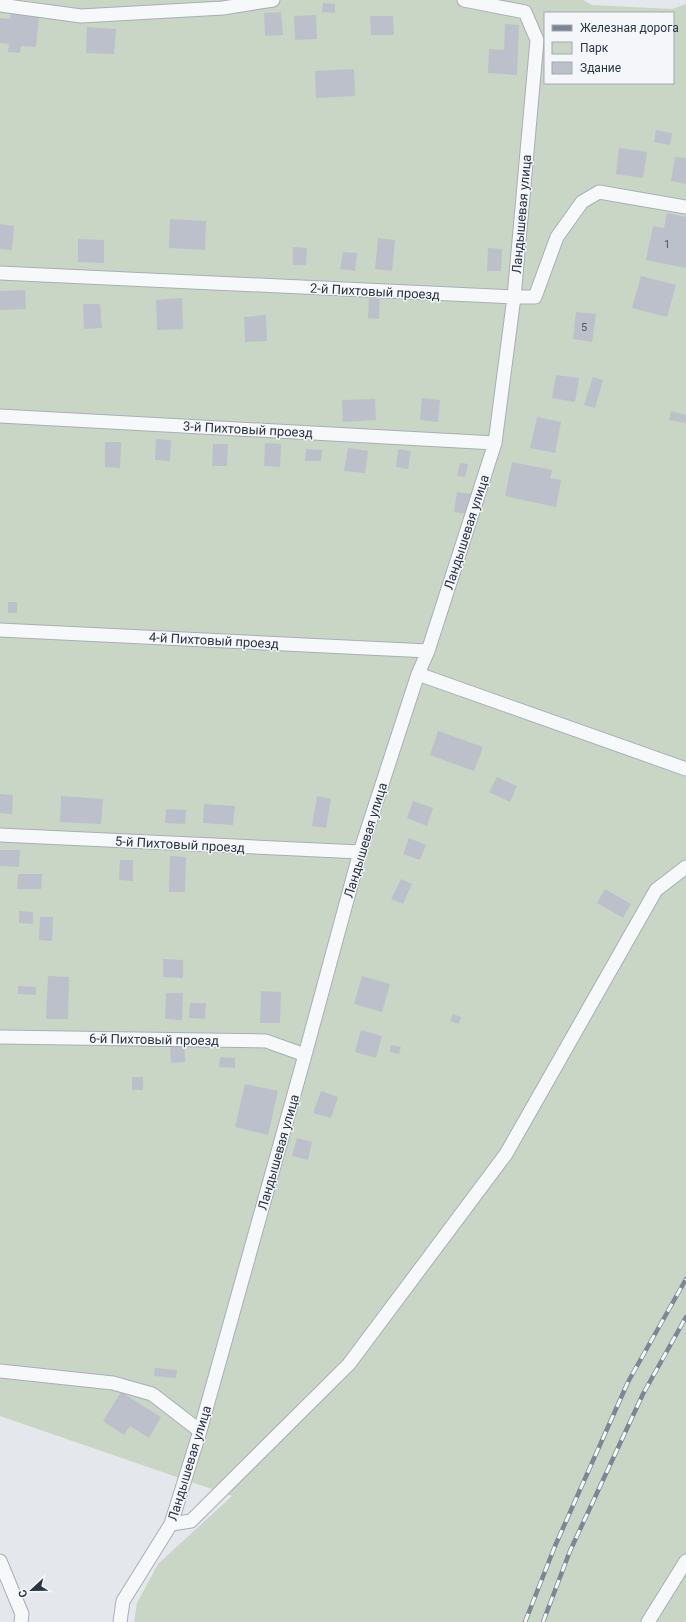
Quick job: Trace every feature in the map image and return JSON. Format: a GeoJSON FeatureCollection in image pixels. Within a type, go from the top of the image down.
{"type":"FeatureCollection","features":[{"type":"Feature","properties":{"kind":"lane"},"geometry":{"type":"LineString","coordinates":[[0,5],[81,16],[223,8],[273,0]]}},
{"type":"Feature","properties":{"kind":"lane","name":"Ландышевая улица"},"geometry":{"type":"LineString","coordinates":[[120,1622],[123,1601],[171,1524],[200,1432],[306,1055],[360,852],[418,674],[428,651],[495,443],[514,297],[537,40],[525,12],[464,0]]}},
{"type":"Feature","properties":{"kind":"lane","name":"2-й Пихтовый проезд"},"geometry":{"type":"LineString","coordinates":[[0,273],[514,297],[536,296],[557,237],[582,202],[599,192],[686,207]]}},
{"type":"Feature","properties":{"kind":"lane","name":"3-й Пихтовый проезд"},"geometry":{"type":"LineString","coordinates":[[0,416],[495,443]]}},
{"type":"Feature","properties":{"kind":"lane","name":"4-й Пихтовый проезд"},"geometry":{"type":"LineString","coordinates":[[0,630],[428,651]]}},
{"type":"Feature","properties":{"kind":"lane"},"geometry":{"type":"LineString","coordinates":[[418,674],[686,769]]}},
{"type":"Feature","properties":{"kind":"lane","name":"5-й Пихтовый проезд"},"geometry":{"type":"LineString","coordinates":[[0,835],[360,852]]}},
{"type":"Feature","properties":{"kind":"lane"},"geometry":{"type":"LineString","coordinates":[[171,1524],[191,1521],[349,1364],[506,1154],[656,890],[686,867]]}},
{"type":"Feature","properties":{"kind":"lane","name":"6-й Пихтовый проезд"},"geometry":{"type":"LineString","coordinates":[[0,1036],[266,1041],[306,1055]]}},
{"type":"Feature","properties":{"kind":"lane"},"geometry":{"type":"LineString","coordinates":[[0,1371],[113,1382],[152,1394],[200,1432]]}},
{"type":"Feature","properties":{"kind":"lane"},"geometry":{"type":"LineString","coordinates":[[0,1561],[22,1614],[21,1622]]}},
{"type":"Feature","properties":{"kind":"lane"},"geometry":{"type":"LineString","coordinates":[[648,1622],[686,1561]]}},
{"type":"Feature","properties":{"kind":"green space"},"geometry":{"type":"Polygon","coordinates":[[[0,0],[583,0],[592,5],[672,9],[686,4],[686,1622],[134,1622],[137,1603],[158,1564],[232,1496],[0,1416],[0,0]]]}},
{"type":"Feature","properties":{"kind":"building"},"geometry":{"type":"Polygon","coordinates":[[[323,3],[335,4],[335,13],[322,12],[323,3]]]}},
{"type":"Feature","properties":{"kind":"building"},"geometry":{"type":"Polygon","coordinates":[[[281,12],[283,35],[265,36],[264,13],[281,12]]]}},
{"type":"Feature","properties":{"kind":"building"},"geometry":{"type":"Polygon","coordinates":[[[11,14],[39,17],[36,47],[21,46],[20,53],[8,52],[9,44],[0,43],[0,18],[10,19],[11,14]]]}},
{"type":"Feature","properties":{"kind":"building"},"geometry":{"type":"Polygon","coordinates":[[[316,15],[317,39],[295,40],[294,16],[316,15]]]}},
{"type":"Feature","properties":{"kind":"building"},"geometry":{"type":"Polygon","coordinates":[[[370,16],[393,16],[394,35],[371,35],[370,16]]]}},
{"type":"Feature","properties":{"kind":"building"},"geometry":{"type":"Polygon","coordinates":[[[505,24],[519,25],[517,75],[488,73],[489,49],[504,50],[505,24]]]}},
{"type":"Feature","properties":{"kind":"building"},"geometry":{"type":"Polygon","coordinates":[[[87,27],[116,29],[114,54],[86,53],[87,27]]]}},
{"type":"Feature","properties":{"kind":"building"},"geometry":{"type":"Polygon","coordinates":[[[354,69],[355,96],[316,98],[315,71],[354,69]]]}},
{"type":"Feature","properties":{"kind":"building"},"geometry":{"type":"Polygon","coordinates":[[[656,130],[672,133],[670,145],[654,142],[656,130]]]}},
{"type":"Feature","properties":{"kind":"building"},"geometry":{"type":"Polygon","coordinates":[[[619,148],[647,152],[643,178],[616,174],[619,148]]]}},
{"type":"Feature","properties":{"kind":"building"},"geometry":{"type":"Polygon","coordinates":[[[675,157],[686,158],[686,184],[671,181],[675,157]]]}},
{"type":"Feature","properties":{"kind":"building"},"geometry":{"type":"Polygon","coordinates":[[[667,213],[686,217],[686,268],[646,260],[653,226],[664,228],[667,213]]]}},
{"type":"Feature","properties":{"kind":"building"},"geometry":{"type":"Polygon","coordinates":[[[170,219],[206,221],[205,250],[169,248],[170,219]]]}},
{"type":"Feature","properties":{"kind":"building"},"geometry":{"type":"Polygon","coordinates":[[[0,224],[14,226],[12,250],[0,249],[0,224]]]}},
{"type":"Feature","properties":{"kind":"building"},"geometry":{"type":"Polygon","coordinates":[[[378,238],[395,240],[392,271],[375,269],[378,238]]]}},
{"type":"Feature","properties":{"kind":"building"},"geometry":{"type":"Polygon","coordinates":[[[78,239],[104,240],[104,263],[78,262],[78,239]]]}},
{"type":"Feature","properties":{"kind":"building"},"geometry":{"type":"Polygon","coordinates":[[[293,247],[307,248],[306,265],[293,265],[293,247]]]}},
{"type":"Feature","properties":{"kind":"building"},"geometry":{"type":"Polygon","coordinates":[[[488,248],[502,249],[501,271],[487,271],[488,248]]]}},
{"type":"Feature","properties":{"kind":"building"},"geometry":{"type":"Polygon","coordinates":[[[343,252],[357,253],[355,271],[340,269],[343,252]]]}},
{"type":"Feature","properties":{"kind":"building"},"geometry":{"type":"Polygon","coordinates":[[[641,276],[676,285],[667,317],[632,308],[641,276]]]}},
{"type":"Feature","properties":{"kind":"building"},"geometry":{"type":"Polygon","coordinates":[[[25,290],[26,309],[0,310],[0,291],[25,290]]]}},
{"type":"Feature","properties":{"kind":"building"},"geometry":{"type":"Polygon","coordinates":[[[182,298],[183,329],[157,330],[156,300],[182,298]]]}},
{"type":"Feature","properties":{"kind":"building"},"geometry":{"type":"Polygon","coordinates":[[[369,298],[380,299],[379,319],[368,318],[369,298]]]}},
{"type":"Feature","properties":{"kind":"building"},"geometry":{"type":"Polygon","coordinates":[[[83,304],[100,304],[102,328],[84,329],[83,304]]]}},
{"type":"Feature","properties":{"kind":"building"},"geometry":{"type":"Polygon","coordinates":[[[576,312],[596,314],[592,342],[573,339],[576,312]]]}},
{"type":"Feature","properties":{"kind":"building"},"geometry":{"type":"Polygon","coordinates":[[[266,315],[267,341],[245,342],[244,317],[266,315]]]}},
{"type":"Feature","properties":{"kind":"building"},"geometry":{"type":"Polygon","coordinates":[[[556,375],[579,378],[575,402],[552,398],[556,375]]]}},
{"type":"Feature","properties":{"kind":"building"},"geometry":{"type":"Polygon","coordinates":[[[593,377],[603,380],[595,408],[584,405],[593,377]]]}},
{"type":"Feature","properties":{"kind":"building"},"geometry":{"type":"Polygon","coordinates":[[[422,398],[440,400],[438,422],[420,420],[422,398]]]}},
{"type":"Feature","properties":{"kind":"building"},"geometry":{"type":"Polygon","coordinates":[[[375,399],[376,420],[343,422],[342,400],[375,399]]]}},
{"type":"Feature","properties":{"kind":"building"},"geometry":{"type":"Polygon","coordinates":[[[671,411],[686,415],[686,423],[669,420],[671,411]]]}},
{"type":"Feature","properties":{"kind":"building"},"geometry":{"type":"Polygon","coordinates":[[[537,417],[561,422],[555,453],[530,448],[537,417]]]}},
{"type":"Feature","properties":{"kind":"building"},"geometry":{"type":"Polygon","coordinates":[[[156,439],[171,440],[170,461],[155,460],[156,439]]]}},
{"type":"Feature","properties":{"kind":"building"},"geometry":{"type":"Polygon","coordinates":[[[105,442],[121,442],[120,468],[105,467],[105,442]]]}},
{"type":"Feature","properties":{"kind":"building"},"geometry":{"type":"Polygon","coordinates":[[[265,443],[281,444],[280,467],[264,466],[265,443]]]}},
{"type":"Feature","properties":{"kind":"building"},"geometry":{"type":"Polygon","coordinates":[[[213,444],[228,444],[227,466],[212,466],[213,444]]]}},
{"type":"Feature","properties":{"kind":"building"},"geometry":{"type":"Polygon","coordinates":[[[348,448],[368,451],[365,473],[344,471],[348,448]]]}},
{"type":"Feature","properties":{"kind":"building"},"geometry":{"type":"Polygon","coordinates":[[[306,449],[322,450],[321,461],[305,461],[306,449]]]}},
{"type":"Feature","properties":{"kind":"building"},"geometry":{"type":"Polygon","coordinates":[[[398,449],[411,451],[408,469],[396,467],[398,449]]]}},
{"type":"Feature","properties":{"kind":"building"},"geometry":{"type":"Polygon","coordinates":[[[512,462],[552,470],[550,478],[561,480],[556,507],[505,496],[512,462]]]}},
{"type":"Feature","properties":{"kind":"building"},"geometry":{"type":"Polygon","coordinates":[[[460,463],[468,464],[465,477],[457,476],[460,463]]]}},
{"type":"Feature","properties":{"kind":"building"},"geometry":{"type":"Polygon","coordinates":[[[457,492],[471,494],[467,514],[454,512],[457,492]]]}},
{"type":"Feature","properties":{"kind":"building"},"geometry":{"type":"Polygon","coordinates":[[[8,602],[17,602],[17,613],[8,613],[8,602]]]}},
{"type":"Feature","properties":{"kind":"building"},"geometry":{"type":"Polygon","coordinates":[[[438,731],[483,747],[474,771],[430,755],[438,731]]]}},
{"type":"Feature","properties":{"kind":"building"},"geometry":{"type":"Polygon","coordinates":[[[497,777],[517,786],[510,802],[489,792],[497,777]]]}},
{"type":"Feature","properties":{"kind":"building"},"geometry":{"type":"Polygon","coordinates":[[[0,794],[13,795],[12,814],[0,813],[0,794]]]}},
{"type":"Feature","properties":{"kind":"building"},"geometry":{"type":"Polygon","coordinates":[[[61,796],[103,799],[101,824],[60,822],[61,796]]]}},
{"type":"Feature","properties":{"kind":"building"},"geometry":{"type":"Polygon","coordinates":[[[317,796],[331,799],[326,828],[312,826],[317,796]]]}},
{"type":"Feature","properties":{"kind":"building"},"geometry":{"type":"Polygon","coordinates":[[[413,801],[433,808],[427,826],[407,818],[413,801]]]}},
{"type":"Feature","properties":{"kind":"building"},"geometry":{"type":"Polygon","coordinates":[[[204,804],[235,806],[233,825],[203,823],[204,804]]]}},
{"type":"Feature","properties":{"kind":"building"},"geometry":{"type":"Polygon","coordinates":[[[166,809],[186,810],[185,824],[165,823],[166,809]]]}},
{"type":"Feature","properties":{"kind":"building"},"geometry":{"type":"Polygon","coordinates":[[[409,838],[426,845],[420,860],[403,854],[409,838]]]}},
{"type":"Feature","properties":{"kind":"building"},"geometry":{"type":"Polygon","coordinates":[[[0,850],[20,850],[19,867],[0,866],[0,850]]]}},
{"type":"Feature","properties":{"kind":"building"},"geometry":{"type":"Polygon","coordinates":[[[170,856],[186,857],[185,892],[169,892],[170,856]]]}},
{"type":"Feature","properties":{"kind":"building"},"geometry":{"type":"Polygon","coordinates":[[[120,860],[133,860],[133,881],[119,880],[120,860]]]}},
{"type":"Feature","properties":{"kind":"building"},"geometry":{"type":"Polygon","coordinates":[[[18,874],[42,874],[41,889],[17,889],[18,874]]]}},
{"type":"Feature","properties":{"kind":"building"},"geometry":{"type":"Polygon","coordinates":[[[401,879],[412,884],[403,904],[391,899],[401,879]]]}},
{"type":"Feature","properties":{"kind":"building"},"geometry":{"type":"Polygon","coordinates":[[[605,889],[631,904],[623,918],[597,903],[605,889]]]}},
{"type":"Feature","properties":{"kind":"building"},"geometry":{"type":"Polygon","coordinates":[[[19,911],[33,912],[33,924],[19,923],[19,911]]]}},
{"type":"Feature","properties":{"kind":"building"},"geometry":{"type":"Polygon","coordinates":[[[40,917],[53,917],[52,941],[39,940],[40,917]]]}},
{"type":"Feature","properties":{"kind":"building"},"geometry":{"type":"Polygon","coordinates":[[[163,959],[183,960],[183,978],[163,977],[163,959]]]}},
{"type":"Feature","properties":{"kind":"building"},"geometry":{"type":"Polygon","coordinates":[[[48,976],[69,977],[68,1019],[46,1019],[48,976]]]}},
{"type":"Feature","properties":{"kind":"building"},"geometry":{"type":"Polygon","coordinates":[[[362,976],[390,984],[382,1012],[354,1004],[362,976]]]}},
{"type":"Feature","properties":{"kind":"building"},"geometry":{"type":"Polygon","coordinates":[[[18,986],[36,987],[36,995],[18,994],[18,986]]]}},
{"type":"Feature","properties":{"kind":"building"},"geometry":{"type":"Polygon","coordinates":[[[261,991],[281,992],[280,1023],[260,1023],[261,991]]]}},
{"type":"Feature","properties":{"kind":"building"},"geometry":{"type":"Polygon","coordinates":[[[166,993],[183,993],[182,1020],[165,1019],[166,993]]]}},
{"type":"Feature","properties":{"kind":"building"},"geometry":{"type":"Polygon","coordinates":[[[190,1003],[206,1003],[205,1019],[189,1018],[190,1003]]]}},
{"type":"Feature","properties":{"kind":"building"},"geometry":{"type":"Polygon","coordinates":[[[453,1014],[461,1017],[459,1024],[450,1021],[453,1014]]]}},
{"type":"Feature","properties":{"kind":"building"},"geometry":{"type":"Polygon","coordinates":[[[361,1030],[382,1036],[376,1058],[355,1052],[361,1030]]]}},
{"type":"Feature","properties":{"kind":"building"},"geometry":{"type":"Polygon","coordinates":[[[184,1041],[185,1062],[171,1063],[170,1042],[184,1041]]]}},
{"type":"Feature","properties":{"kind":"building"},"geometry":{"type":"Polygon","coordinates":[[[391,1045],[401,1047],[399,1054],[390,1052],[391,1045]]]}},
{"type":"Feature","properties":{"kind":"building"},"geometry":{"type":"Polygon","coordinates":[[[220,1057],[235,1058],[235,1068],[219,1067],[220,1057]]]}},
{"type":"Feature","properties":{"kind":"building"},"geometry":{"type":"Polygon","coordinates":[[[132,1077],[143,1077],[143,1090],[132,1090],[132,1077]]]}},
{"type":"Feature","properties":{"kind":"building"},"geometry":{"type":"Polygon","coordinates":[[[245,1084],[278,1091],[268,1135],[235,1127],[245,1084]]]}},
{"type":"Feature","properties":{"kind":"building"},"geometry":{"type":"Polygon","coordinates":[[[321,1091],[338,1097],[331,1118],[313,1113],[321,1091]]]}},
{"type":"Feature","properties":{"kind":"building"},"geometry":{"type":"Polygon","coordinates":[[[297,1138],[312,1142],[308,1160],[292,1156],[297,1138]]]}},
{"type":"Feature","properties":{"kind":"building"},"geometry":{"type":"Polygon","coordinates":[[[155,1368],[177,1370],[176,1378],[154,1376],[155,1368]]]}},
{"type":"Feature","properties":{"kind":"building"},"geometry":{"type":"Polygon","coordinates":[[[121,1392],[161,1417],[149,1438],[130,1426],[124,1435],[103,1421],[121,1392]]]}},
{"type":"Feature","properties":{"kind":"railway"},"geometry":{"type":"LineString","coordinates":[[525,1622],[555,1546],[628,1382],[686,1279]]}},
{"type":"Feature","properties":{"kind":"railway"},"geometry":{"type":"LineString","coordinates":[[543,1622],[570,1551],[643,1394],[686,1317]]}}]}
